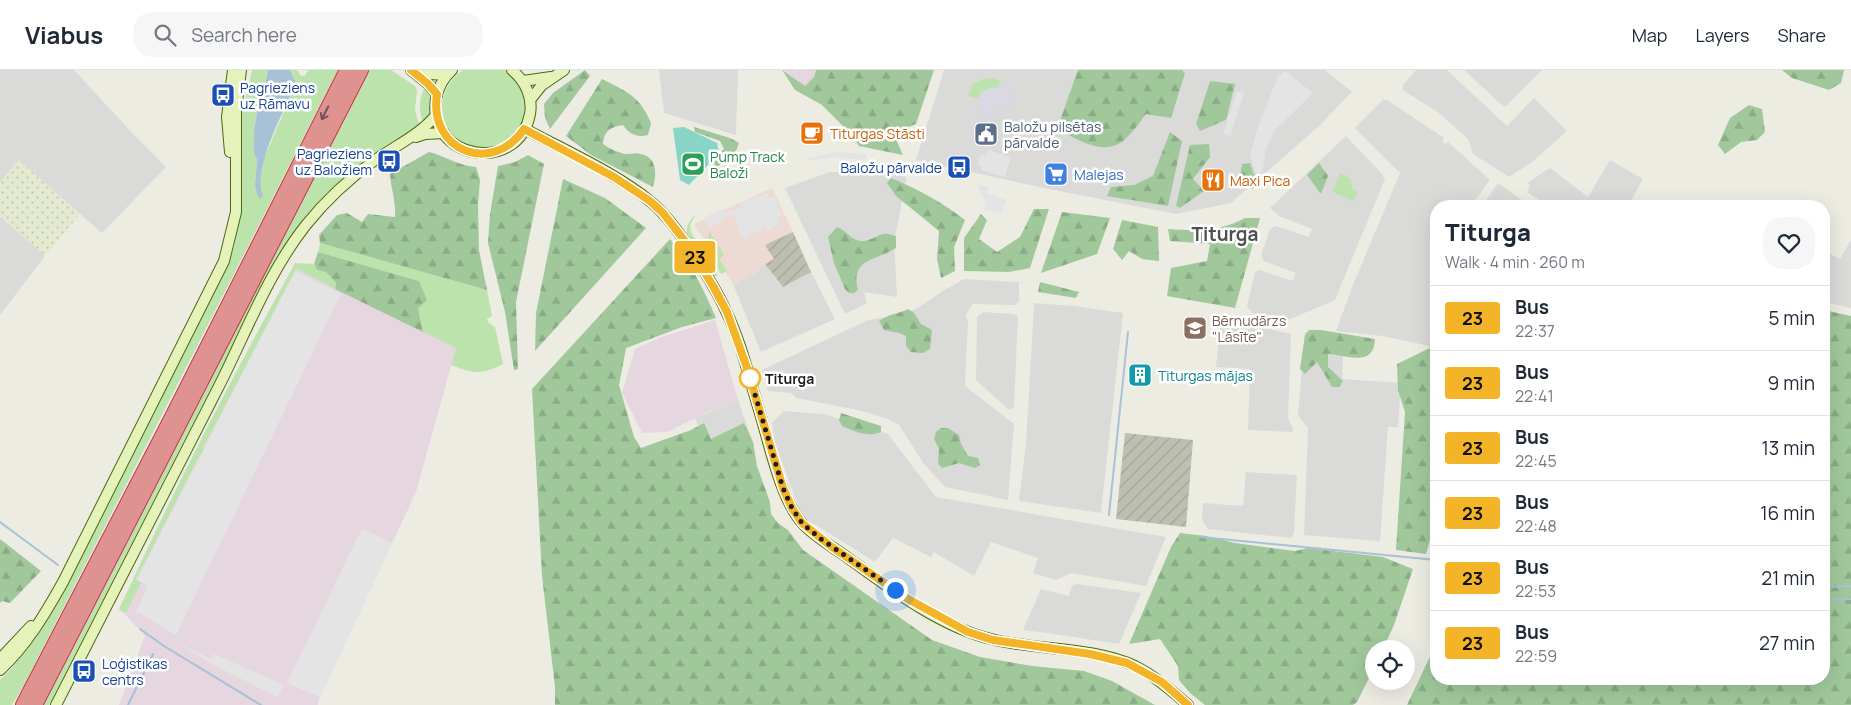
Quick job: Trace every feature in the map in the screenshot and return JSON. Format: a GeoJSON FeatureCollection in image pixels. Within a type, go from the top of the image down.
{"type":"FeatureCollection","features":[{"type":"Feature","properties":{"kind":"highway"},"geometry":{"type":"LineString","coordinates":[[23,705],[170,421],[347,70]]}},
{"type":"Feature","properties":{"kind":"highway"},"geometry":{"type":"LineString","coordinates":[[35,705],[360,70]]}},
{"type":"Feature","properties":{"kind":"main road"},"geometry":{"type":"LineString","coordinates":[[233,70],[228,101],[228,131],[235,175]]}},
{"type":"Feature","properties":{"kind":"main road"},"geometry":{"type":"LineString","coordinates":[[0,670],[26,642],[38,625],[67,573],[224,261],[236,212],[236,110],[242,70]]}},
{"type":"Feature","properties":{"kind":"main road"},"geometry":{"type":"LineString","coordinates":[[411,70],[437,94]]}},
{"type":"Feature","properties":{"kind":"main road"},"geometry":{"type":"LineString","coordinates":[[419,70],[431,75],[439,75],[451,71]]}},
{"type":"Feature","properties":{"kind":"main road"},"geometry":{"type":"LineString","coordinates":[[451,71],[444,79],[437,94],[436,116],[444,133],[457,146],[479,154],[504,149],[512,144],[524,129],[530,113],[530,100],[523,80],[512,70]]}},
{"type":"Feature","properties":{"kind":"main road"},"geometry":{"type":"LineString","coordinates":[[530,100],[542,85],[564,70]]}},
{"type":"Feature","properties":{"kind":"main road"},"geometry":{"type":"LineString","coordinates":[[523,80],[552,77]]}},
{"type":"Feature","properties":{"kind":"main road"},"geometry":{"type":"LineString","coordinates":[[56,705],[281,263],[306,226],[328,201],[357,174],[436,116]]}},
{"type":"Feature","properties":{"kind":"main road"},"geometry":{"type":"LineString","coordinates":[[524,129],[614,177],[650,201],[663,213],[688,245],[727,312],[746,365],[783,488],[792,508],[802,523],[821,539],[908,599],[968,632],[993,640],[1090,654],[1127,663],[1162,682],[1188,705]]}},
{"type":"Feature","properties":{"kind":"main road"},"geometry":{"type":"LineString","coordinates":[[404,141],[425,134],[444,133]]}},
{"type":"Feature","properties":{"kind":"main road"},"geometry":{"type":"LineString","coordinates":[[0,658],[47,609]]}},
{"type":"Feature","properties":{"kind":"shaded area"},"geometry":{"type":"Polygon","coordinates":[[[0,70],[74,70],[166,167],[102,233],[19,160],[0,182],[0,70]]]}},
{"type":"Feature","properties":{"kind":"shaded area"},"geometry":{"type":"Polygon","coordinates":[[[268,70],[290,70],[296,83],[265,156],[261,184],[263,196],[260,199],[255,185],[257,160],[254,153],[254,131],[268,70]]]}},
{"type":"Feature","properties":{"kind":"shaded area"},"geometry":{"type":"Polygon","coordinates":[[[659,70],[738,70],[736,135],[664,113],[659,70]]]}},
{"type":"Feature","properties":{"kind":"shaded area"},"geometry":{"type":"Polygon","coordinates":[[[782,70],[816,70],[814,77],[805,87],[782,70]]]}},
{"type":"Feature","properties":{"kind":"shaded area"},"geometry":{"type":"Polygon","coordinates":[[[944,70],[1325,70],[1352,92],[1318,127],[1231,203],[1176,214],[916,160],[944,70]]]}},
{"type":"Feature","properties":{"kind":"shaded area"},"geometry":{"type":"Polygon","coordinates":[[[1416,70],[1447,70],[1507,126],[1534,98],[1567,131],[1532,162],[1509,177],[1473,154],[1468,139],[1439,113],[1403,90],[1403,85],[1416,70]]]}},
{"type":"Feature","properties":{"kind":"shaded area"},"geometry":{"type":"Polygon","coordinates":[[[1464,70],[1542,70],[1506,106],[1503,106],[1464,70]]]}},
{"type":"Feature","properties":{"kind":"shaded area"},"geometry":{"type":"Polygon","coordinates":[[[1285,71],[1313,93],[1275,130],[1266,149],[1262,173],[1256,173],[1250,155],[1257,130],[1278,76],[1285,71]]]}},
{"type":"Feature","properties":{"kind":"shaded area"},"geometry":{"type":"Polygon","coordinates":[[[1001,82],[1012,90],[1015,100],[1012,107],[1002,104],[994,107],[997,109],[996,113],[992,112],[990,119],[987,119],[981,114],[979,108],[980,96],[989,88],[998,88],[1001,82]]]}},
{"type":"Feature","properties":{"kind":"shaded area"},"geometry":{"type":"Polygon","coordinates":[[[1237,91],[1244,93],[1230,136],[1223,134],[1237,91]]]}},
{"type":"Feature","properties":{"kind":"shaded area"},"geometry":{"type":"Polygon","coordinates":[[[1383,100],[1387,100],[1444,138],[1442,141],[1446,144],[1448,142],[1490,180],[1475,200],[1430,200],[1430,346],[1382,336],[1336,331],[1353,285],[1400,173],[1355,128],[1383,100]]]}},
{"type":"Feature","properties":{"kind":"shaded area","name":"Pump Track Baloži"},"geometry":{"type":"Polygon","coordinates":[[[684,127],[717,143],[719,153],[689,185],[680,180],[673,128],[684,127]]]}},
{"type":"Feature","properties":{"kind":"shaded area"},"geometry":{"type":"Polygon","coordinates":[[[1346,136],[1385,179],[1335,300],[1288,320],[1252,313],[1247,306],[1255,272],[1260,270],[1292,281],[1296,273],[1264,261],[1261,255],[1270,229],[1276,226],[1309,237],[1312,229],[1279,216],[1270,208],[1346,136]]]}},
{"type":"Feature","properties":{"kind":"shaded area"},"geometry":{"type":"Polygon","coordinates":[[[988,150],[1011,157],[1005,177],[981,170],[982,166],[977,164],[981,154],[986,156],[988,150]]]}},
{"type":"Feature","properties":{"kind":"shaded area"},"geometry":{"type":"Polygon","coordinates":[[[837,152],[865,154],[868,160],[830,157],[810,161],[806,158],[837,152]]]}},
{"type":"Feature","properties":{"kind":"shaded area"},"geometry":{"type":"Polygon","coordinates":[[[19,160],[80,214],[45,256],[0,216],[0,182],[19,160]]]}},
{"type":"Feature","properties":{"kind":"shaded area"},"geometry":{"type":"Polygon","coordinates":[[[1610,160],[1643,179],[1631,200],[1539,200],[1527,192],[1530,185],[1527,183],[1550,168],[1588,197],[1610,160]]]}},
{"type":"Feature","properties":{"kind":"shaded area"},"geometry":{"type":"Polygon","coordinates":[[[830,172],[873,172],[907,177],[894,241],[897,297],[864,292],[867,303],[845,314],[785,188],[830,172]]]}},
{"type":"Feature","properties":{"kind":"shaded area"},"geometry":{"type":"Polygon","coordinates":[[[1498,183],[1522,200],[1486,200],[1498,183]]]}},
{"type":"Feature","properties":{"kind":"shaded area"},"geometry":{"type":"Polygon","coordinates":[[[977,184],[988,187],[987,193],[1006,200],[1001,214],[984,209],[985,202],[977,184]]]}},
{"type":"Feature","properties":{"kind":"shaded area"},"geometry":{"type":"Polygon","coordinates":[[[772,188],[793,232],[766,245],[774,259],[755,273],[733,284],[694,224],[772,188]]]}},
{"type":"Feature","properties":{"kind":"shaded area"},"geometry":{"type":"Polygon","coordinates":[[[768,193],[769,198],[774,196],[782,216],[777,220],[779,225],[767,231],[764,227],[744,240],[737,228],[740,226],[732,214],[710,228],[705,217],[722,209],[724,213],[742,208],[740,204],[768,193]]]}},
{"type":"Feature","properties":{"kind":"shaded area"},"geometry":{"type":"Polygon","coordinates":[[[0,216],[45,256],[0,315],[0,216]]]}},
{"type":"Feature","properties":{"kind":"shaded area"},"geometry":{"type":"Polygon","coordinates":[[[793,232],[811,272],[783,287],[765,264],[774,259],[765,245],[793,232]]]}},
{"type":"Feature","properties":{"kind":"shaded area"},"geometry":{"type":"Polygon","coordinates":[[[1851,240],[1851,308],[1830,303],[1830,254],[1840,259],[1851,240]]]}},
{"type":"Feature","properties":{"kind":"shaded area"},"geometry":{"type":"Polygon","coordinates":[[[765,264],[783,287],[811,272],[835,319],[761,352],[733,284],[755,273],[765,264]]]}},
{"type":"Feature","properties":{"kind":"shaded area"},"geometry":{"type":"Polygon","coordinates":[[[294,268],[456,348],[416,492],[320,697],[318,705],[119,705],[145,636],[119,608],[294,268]]]}},
{"type":"Feature","properties":{"kind":"shaded area"},"geometry":{"type":"Polygon","coordinates":[[[295,271],[341,294],[176,635],[136,611],[148,586],[137,580],[295,271]]]}},
{"type":"Feature","properties":{"kind":"shaded area"},"geometry":{"type":"Polygon","coordinates":[[[964,279],[1019,282],[1019,301],[1015,305],[973,304],[966,317],[968,320],[965,386],[1014,424],[1008,500],[945,487],[924,464],[899,425],[888,419],[862,411],[797,398],[791,393],[768,391],[762,370],[868,320],[899,315],[918,308],[964,279]]]}},
{"type":"Feature","properties":{"kind":"shaded area"},"geometry":{"type":"Polygon","coordinates":[[[1034,303],[1123,313],[1101,513],[1019,501],[1026,444],[1034,303]]]}},
{"type":"Feature","properties":{"kind":"shaded area"},"geometry":{"type":"Polygon","coordinates":[[[984,312],[1018,316],[1014,407],[1009,410],[976,380],[977,317],[984,312]]]}},
{"type":"Feature","properties":{"kind":"shaded area"},"geometry":{"type":"Polygon","coordinates":[[[715,320],[738,400],[705,413],[667,432],[642,433],[622,393],[635,349],[659,338],[715,320]]]}},
{"type":"Feature","properties":{"kind":"shaded area"},"geometry":{"type":"Polygon","coordinates":[[[1229,322],[1291,334],[1288,419],[1293,432],[1248,430],[1250,369],[1216,367],[1220,328],[1229,322]]]}},
{"type":"Feature","properties":{"kind":"shaded area"},"geometry":{"type":"Polygon","coordinates":[[[1305,332],[1344,336],[1342,379],[1401,383],[1398,427],[1388,427],[1380,541],[1304,535],[1308,428],[1298,415],[1305,332]]]}},
{"type":"Feature","properties":{"kind":"shaded area"},"geometry":{"type":"Polygon","coordinates":[[[738,400],[754,445],[710,460],[695,418],[738,400]]]}},
{"type":"Feature","properties":{"kind":"shaded area"},"geometry":{"type":"Polygon","coordinates":[[[784,411],[824,414],[888,434],[936,497],[1166,537],[1146,586],[1071,573],[1056,580],[1033,573],[1038,558],[991,542],[974,576],[934,552],[931,557],[893,538],[875,562],[811,522],[800,511],[775,443],[772,423],[784,411]]]}},
{"type":"Feature","properties":{"kind":"shaded area"},"geometry":{"type":"Polygon","coordinates":[[[1125,433],[1193,440],[1186,527],[1116,519],[1125,433]]]}},
{"type":"Feature","properties":{"kind":"shaded area"},"geometry":{"type":"Polygon","coordinates":[[[1246,472],[1297,475],[1294,533],[1291,538],[1208,529],[1202,520],[1203,503],[1243,506],[1246,472]]]}},
{"type":"Feature","properties":{"kind":"shaded area"},"geometry":{"type":"Polygon","coordinates":[[[362,528],[392,543],[320,697],[287,683],[362,528]]]}},
{"type":"Feature","properties":{"kind":"shaded area"},"geometry":{"type":"Polygon","coordinates":[[[1077,584],[1141,593],[1119,644],[1023,630],[1041,589],[1069,596],[1072,586],[1077,584]]]}},
{"type":"Feature","properties":{"kind":"shaded area"},"geometry":{"type":"Polygon","coordinates":[[[172,640],[211,659],[214,654],[284,685],[277,697],[212,664],[172,640]]]}},
{"type":"Feature","properties":{"kind":"green space"},"geometry":{"type":"Polygon","coordinates":[[[252,70],[268,70],[254,131],[254,153],[257,160],[255,185],[259,198],[259,178],[263,161],[296,83],[290,70],[297,70],[301,76],[305,76],[308,70],[338,70],[23,687],[12,705],[0,705],[0,680],[13,667],[22,654],[107,505],[226,269],[234,247],[240,214],[240,121],[252,70]]]}},
{"type":"Feature","properties":{"kind":"green space"},"geometry":{"type":"Polygon","coordinates":[[[369,70],[391,70],[415,86],[417,90],[415,110],[419,124],[371,155],[346,176],[305,217],[290,238],[268,276],[49,705],[44,705],[369,70]]]}},
{"type":"Feature","properties":{"kind":"green space"},"geometry":{"type":"Polygon","coordinates":[[[463,70],[505,70],[517,83],[524,96],[525,116],[514,136],[494,147],[477,149],[463,145],[452,136],[445,124],[442,110],[444,96],[451,82],[463,70]]]}},
{"type":"Feature","properties":{"kind":"green space"},"geometry":{"type":"Polygon","coordinates":[[[585,70],[590,76],[550,129],[545,118],[544,104],[553,93],[585,70]]]}},
{"type":"Feature","properties":{"kind":"green space"},"geometry":{"type":"Polygon","coordinates":[[[782,70],[805,86],[814,77],[816,70],[934,70],[916,124],[893,133],[903,155],[859,146],[849,132],[822,105],[795,90],[782,70]]]}},
{"type":"Feature","properties":{"kind":"green space"},"geometry":{"type":"Polygon","coordinates":[[[1078,70],[1182,70],[1185,73],[1171,118],[1146,114],[1123,141],[1104,147],[1080,141],[1057,129],[1078,70]]]}},
{"type":"Feature","properties":{"kind":"green space"},"geometry":{"type":"Polygon","coordinates":[[[1782,70],[1844,70],[1841,83],[1829,90],[1792,78],[1782,70]]]}},
{"type":"Feature","properties":{"kind":"green space"},"geometry":{"type":"Polygon","coordinates":[[[993,78],[1001,81],[998,88],[986,89],[978,99],[968,96],[972,84],[983,79],[993,78]]]}},
{"type":"Feature","properties":{"kind":"green space"},"geometry":{"type":"Polygon","coordinates":[[[602,79],[632,96],[647,114],[651,123],[648,135],[644,136],[628,131],[623,125],[608,130],[603,144],[625,154],[641,154],[650,159],[655,172],[653,187],[591,155],[566,136],[602,79]]]}},
{"type":"Feature","properties":{"kind":"green space"},"geometry":{"type":"Polygon","coordinates":[[[1210,81],[1235,84],[1226,120],[1200,131],[1196,124],[1210,81]]]}},
{"type":"Feature","properties":{"kind":"green space"},"geometry":{"type":"Polygon","coordinates":[[[426,86],[429,91],[431,105],[423,124],[420,104],[423,90],[426,86]]]}},
{"type":"Feature","properties":{"kind":"green space"},"geometry":{"type":"Polygon","coordinates":[[[1749,105],[1762,109],[1765,132],[1757,140],[1741,142],[1725,154],[1718,145],[1730,118],[1749,105]]]}},
{"type":"Feature","properties":{"kind":"green space"},"geometry":{"type":"Polygon","coordinates":[[[694,127],[730,138],[739,143],[736,151],[716,168],[713,162],[724,149],[720,141],[695,132],[694,127]]]}},
{"type":"Feature","properties":{"kind":"green space"},"geometry":{"type":"Polygon","coordinates":[[[1170,132],[1182,141],[1168,206],[1107,196],[1111,187],[1134,185],[1153,176],[1170,132]]]}},
{"type":"Feature","properties":{"kind":"green space"},"geometry":{"type":"Polygon","coordinates":[[[1209,144],[1210,157],[1193,179],[1204,191],[1180,208],[1176,206],[1190,145],[1209,144]]]}},
{"type":"Feature","properties":{"kind":"green space"},"geometry":{"type":"Polygon","coordinates":[[[429,152],[463,165],[476,167],[480,180],[478,205],[479,250],[487,290],[320,243],[319,235],[337,215],[347,213],[362,222],[368,214],[395,217],[390,174],[429,152]]]}},
{"type":"Feature","properties":{"kind":"green space"},"geometry":{"type":"Polygon","coordinates":[[[528,155],[544,164],[516,302],[518,369],[514,370],[505,312],[488,243],[490,214],[498,166],[515,162],[528,155]]]}},
{"type":"Feature","properties":{"kind":"green space"},"geometry":{"type":"Polygon","coordinates":[[[1250,163],[1257,184],[1253,189],[1245,188],[1240,176],[1242,164],[1250,163]]]}},
{"type":"Feature","properties":{"kind":"green space"},"geometry":{"type":"Polygon","coordinates":[[[1319,163],[1328,176],[1321,194],[1307,175],[1319,163]]]}},
{"type":"Feature","properties":{"kind":"green space"},"geometry":{"type":"Polygon","coordinates":[[[1340,173],[1351,179],[1352,188],[1357,192],[1354,201],[1332,192],[1340,173]]]}},
{"type":"Feature","properties":{"kind":"green space"},"geometry":{"type":"Polygon","coordinates":[[[891,178],[930,196],[965,220],[954,247],[955,271],[941,278],[937,259],[939,231],[896,196],[887,183],[891,178]]]}},
{"type":"Feature","properties":{"kind":"green space"},"geometry":{"type":"Polygon","coordinates":[[[563,179],[605,198],[646,228],[535,351],[536,313],[563,179]]]}},
{"type":"Feature","properties":{"kind":"green space"},"geometry":{"type":"Polygon","coordinates":[[[1034,209],[1049,209],[1030,268],[1009,272],[964,271],[964,238],[981,214],[987,220],[979,239],[997,252],[1020,237],[1034,209]]]}},
{"type":"Feature","properties":{"kind":"green space"},"geometry":{"type":"Polygon","coordinates":[[[1062,212],[1110,218],[1097,254],[1041,273],[1062,212]]]}},
{"type":"Feature","properties":{"kind":"green space"},"geometry":{"type":"Polygon","coordinates":[[[696,214],[690,225],[691,232],[718,276],[712,276],[687,235],[689,223],[696,214]]]}},
{"type":"Feature","properties":{"kind":"green space"},"geometry":{"type":"Polygon","coordinates":[[[1245,218],[1260,218],[1235,308],[1167,296],[1171,268],[1207,261],[1210,244],[1170,241],[1168,229],[1208,230],[1226,226],[1245,218]]]}},
{"type":"Feature","properties":{"kind":"green space"},"geometry":{"type":"Polygon","coordinates":[[[1122,220],[1158,227],[1159,261],[1142,259],[1129,251],[1122,260],[1113,249],[1122,220]]]}},
{"type":"Feature","properties":{"kind":"green space"},"geometry":{"type":"Polygon","coordinates":[[[837,227],[854,239],[861,241],[885,234],[896,236],[896,248],[861,266],[857,280],[858,290],[854,293],[849,293],[845,289],[834,263],[828,237],[837,227]]]}},
{"type":"Feature","properties":{"kind":"green space"},"geometry":{"type":"Polygon","coordinates":[[[709,231],[724,255],[719,259],[727,271],[721,274],[708,251],[709,231]]]}},
{"type":"Feature","properties":{"kind":"green space"},"geometry":{"type":"Polygon","coordinates":[[[670,239],[696,276],[716,318],[682,327],[626,348],[619,385],[634,437],[641,448],[691,430],[704,423],[711,439],[744,423],[753,442],[757,466],[770,502],[771,514],[778,523],[788,530],[803,550],[932,640],[980,657],[1032,666],[1084,671],[1112,681],[1155,705],[555,705],[555,687],[542,576],[532,389],[670,239]]]}},
{"type":"Feature","properties":{"kind":"green space"},"geometry":{"type":"Polygon","coordinates":[[[320,243],[487,290],[492,316],[487,319],[495,327],[503,364],[483,372],[472,372],[451,365],[456,348],[423,332],[418,308],[419,281],[318,252],[320,243]]]}},
{"type":"Feature","properties":{"kind":"green space"},"geometry":{"type":"Polygon","coordinates":[[[318,252],[419,281],[427,300],[418,308],[423,332],[335,289],[336,283],[326,272],[317,270],[314,264],[318,252]]]}},
{"type":"Feature","properties":{"kind":"green space"},"geometry":{"type":"Polygon","coordinates":[[[295,263],[314,264],[317,270],[326,272],[336,283],[335,289],[297,269],[295,271],[203,448],[208,451],[205,455],[201,453],[136,579],[141,583],[126,613],[119,610],[160,522],[204,435],[295,263]]]}},
{"type":"Feature","properties":{"kind":"green space"},"geometry":{"type":"Polygon","coordinates":[[[1040,282],[1079,292],[1076,298],[1038,292],[1040,282]]]}},
{"type":"Feature","properties":{"kind":"green space"},"geometry":{"type":"Polygon","coordinates":[[[908,309],[914,313],[921,324],[932,330],[930,349],[923,353],[911,352],[906,346],[906,336],[884,330],[879,321],[908,309]]]}},
{"type":"Feature","properties":{"kind":"green space"},"geometry":{"type":"Polygon","coordinates":[[[1830,311],[1851,316],[1851,705],[1407,705],[1430,657],[1430,685],[1830,685],[1830,311]]]}},
{"type":"Feature","properties":{"kind":"green space"},"geometry":{"type":"Polygon","coordinates":[[[1309,330],[1321,330],[1375,339],[1370,354],[1365,357],[1358,358],[1328,354],[1328,367],[1343,381],[1339,387],[1332,387],[1317,362],[1305,374],[1300,369],[1305,335],[1309,330]]]}},
{"type":"Feature","properties":{"kind":"green space"},"geometry":{"type":"Polygon","coordinates":[[[1430,348],[1430,540],[1426,554],[1396,550],[1405,412],[1398,390],[1397,364],[1430,348]]]}},
{"type":"Feature","properties":{"kind":"green space"},"geometry":{"type":"Polygon","coordinates":[[[841,413],[881,426],[881,432],[866,434],[842,426],[839,420],[841,413]]]}},
{"type":"Feature","properties":{"kind":"green space"},"geometry":{"type":"Polygon","coordinates":[[[941,428],[948,428],[959,435],[961,444],[968,456],[978,458],[980,465],[975,468],[959,463],[942,468],[938,464],[939,449],[934,439],[936,432],[941,428]]]}},
{"type":"Feature","properties":{"kind":"green space"},"geometry":{"type":"Polygon","coordinates":[[[1180,533],[1295,551],[1308,548],[1383,557],[1413,569],[1387,640],[1365,640],[1365,686],[1357,702],[1353,705],[1205,705],[1190,693],[1179,680],[1178,666],[1160,639],[1129,644],[1171,547],[1180,533]]]}},
{"type":"Feature","properties":{"kind":"green space"},"geometry":{"type":"Polygon","coordinates":[[[0,539],[41,571],[10,603],[2,601],[0,603],[0,539]]]}},
{"type":"Feature","properties":{"kind":"waterway"},"geometry":{"type":"LineString","coordinates":[[1109,515],[1128,332]]}},
{"type":"Feature","properties":{"kind":"waterway"},"geometry":{"type":"LineString","coordinates":[[0,522],[58,565]]}},
{"type":"Feature","properties":{"kind":"waterway"},"geometry":{"type":"LineString","coordinates":[[1201,537],[1430,559]]}},
{"type":"Feature","properties":{"kind":"waterway"},"geometry":{"type":"LineString","coordinates":[[1830,587],[1851,586]]}},
{"type":"Feature","properties":{"kind":"waterway"},"geometry":{"type":"LineString","coordinates":[[1830,599],[1851,599]]}},
{"type":"Feature","properties":{"kind":"waterway"},"geometry":{"type":"LineString","coordinates":[[140,629],[164,646],[261,705]]}},
{"type":"Feature","properties":{"kind":"waterway"},"geometry":{"type":"LineString","coordinates":[[128,705],[153,654]]}},
{"type":"Feature","properties":{"kind":"bus line","name":"23"},"geometry":{"type":"LineString","coordinates":[[411,70],[437,94],[436,116],[439,124],[444,133],[457,146],[466,151],[479,154],[495,152],[512,144],[524,129],[614,177],[650,201],[663,213],[688,245],[727,312],[746,365],[783,488],[792,508],[802,523],[821,539],[908,599],[939,618],[968,632],[993,640],[1090,654],[1127,663],[1162,682],[1188,705]]}},
{"type":"Feature","properties":{"kind":"place","name":"Pagrieziens uz Rāmavu"},"geometry":{"type":"Point","coordinates":[223,95]}},
{"type":"Feature","properties":{"kind":"place","name":"Titurgas Stāsti"},"geometry":{"type":"Point","coordinates":[812,133]}},
{"type":"Feature","properties":{"kind":"place","name":"Baložu pilsētas pārvalde"},"geometry":{"type":"Point","coordinates":[986,134]}},
{"type":"Feature","properties":{"kind":"place","name":"Pagrieziens uz Baložiem"},"geometry":{"type":"Point","coordinates":[389,161]}},
{"type":"Feature","properties":{"kind":"place","name":"Pump Track Baloži"},"geometry":{"type":"Point","coordinates":[693,164]}},
{"type":"Feature","properties":{"kind":"place","name":"Baložu pārvalde"},"geometry":{"type":"Point","coordinates":[959,167]}},
{"type":"Feature","properties":{"kind":"place","name":"Malejas"},"geometry":{"type":"Point","coordinates":[1056,174]}},
{"type":"Feature","properties":{"kind":"place","name":"Maxi Pica"},"geometry":{"type":"Point","coordinates":[1213,180]}},
{"type":"Feature","properties":{"kind":"place","name":"Bērnudārzs \"Lāsīte\""},"geometry":{"type":"Point","coordinates":[1195,328]}},
{"type":"Feature","properties":{"kind":"place","name":"Titurgas mājas"},"geometry":{"type":"Point","coordinates":[1140,375]}},
{"type":"Feature","properties":{"kind":"place","name":"Titurga"},"geometry":{"type":"Point","coordinates":[750,378]}},
{"type":"Feature","properties":{"kind":"place","name":"Loģistikas centrs"},"geometry":{"type":"Point","coordinates":[84,671]}},
{"type":"Feature","properties":{"kind":"district","name":"Titurga"},"geometry":{"type":"Point","coordinates":[1225,234]}},
{"type":"Feature","properties":{"kind":"route"},"geometry":{"type":"LineString","coordinates":[[750,378],[783,488],[792,508],[802,523],[821,539],[895,590]]}}]}
